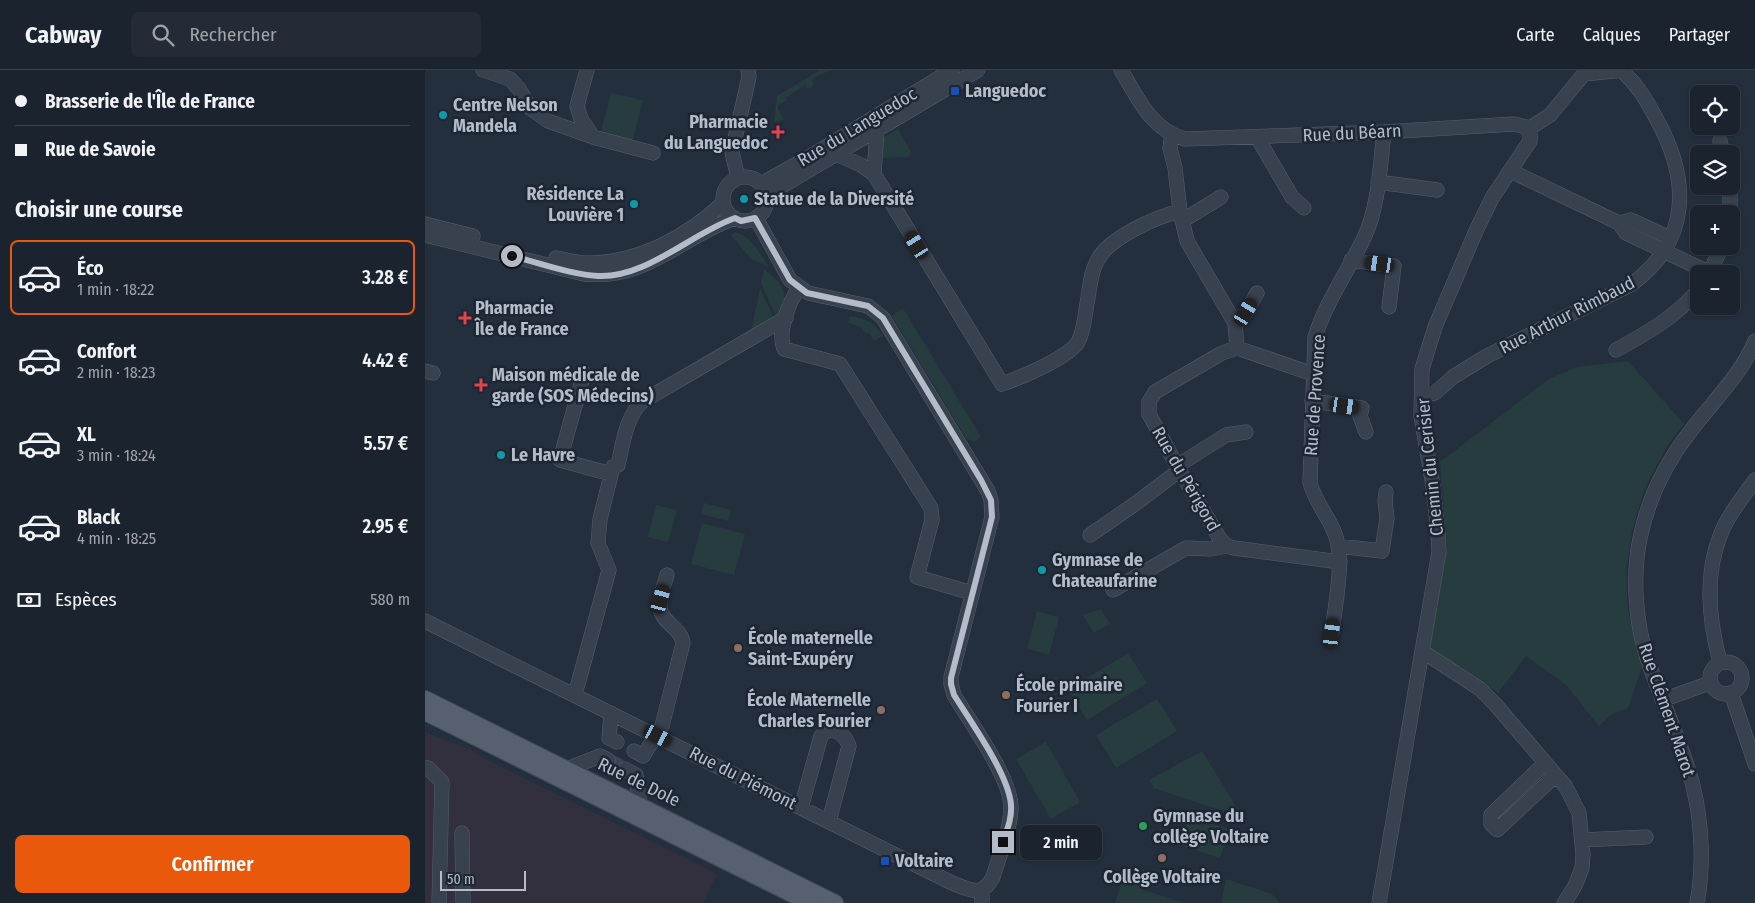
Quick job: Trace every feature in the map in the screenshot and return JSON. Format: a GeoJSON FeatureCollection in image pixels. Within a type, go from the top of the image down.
{"type":"FeatureCollection","features":[{"type":"Feature","properties":{"kind":"main road","name":"Rue de Dole"},"geometry":{"type":"LineString","coordinates":[[426,702],[567,769],[835,903]]}},
{"type":"Feature","properties":{"kind":"main road","name":"Rue de Dole"},"geometry":{"type":"LineString","coordinates":[[426,702],[811,903]]}},
{"type":"Feature","properties":{"kind":"street"},"geometry":{"type":"LineString","coordinates":[[483,70],[510,79],[519,89],[530,108],[548,121],[593,137],[653,153]]}},
{"type":"Feature","properties":{"kind":"street"},"geometry":{"type":"LineString","coordinates":[[587,70],[577,106],[581,119],[593,137]]}},
{"type":"Feature","properties":{"kind":"street"},"geometry":{"type":"LineString","coordinates":[[738,178],[732,152],[749,77],[748,70]]}},
{"type":"Feature","properties":{"kind":"street","name":"Rue du Languedoc"},"geometry":{"type":"LineString","coordinates":[[764,190],[811,156],[952,70]]}},
{"type":"Feature","properties":{"kind":"street","name":"Rue du Languedoc"},"geometry":{"type":"LineString","coordinates":[[764,190],[836,154],[978,70]]}},
{"type":"Feature","properties":{"kind":"street"},"geometry":{"type":"LineString","coordinates":[[1121,70],[1153,121],[1173,136],[1170,148],[1187,241],[1235,323],[1237,348],[1313,374]]}},
{"type":"Feature","properties":{"kind":"street"},"geometry":{"type":"LineString","coordinates":[[1530,128],[1550,115],[1584,74],[1622,70]]}},
{"type":"Feature","properties":{"kind":"street","name":"Rue Arthur Rimbaud"},"geometry":{"type":"LineString","coordinates":[[1421,396],[1435,393],[1453,377],[1487,356],[1632,284],[1644,275],[1664,251],[1677,221],[1681,195],[1673,158],[1664,132],[1647,102],[1633,81],[1622,70]]}},
{"type":"Feature","properties":{"kind":"street","name":"Rue du Béarn"},"geometry":{"type":"LineString","coordinates":[[1173,136],[1185,139],[1257,137],[1514,124],[1530,128]]}},
{"type":"Feature","properties":{"kind":"street","name":"Chemin du Cerisier"},"geometry":{"type":"LineString","coordinates":[[1380,902],[1439,552],[1439,532],[1433,486],[1421,416],[1422,369],[1435,326],[1476,231],[1492,198],[1530,140],[1530,128]]}},
{"type":"Feature","properties":{"kind":"street","name":"Rue du Languedoc"},"geometry":{"type":"LineString","coordinates":[[836,154],[875,174],[877,130]]}},
{"type":"Feature","properties":{"kind":"street","name":"Rue de Provence"},"geometry":{"type":"LineString","coordinates":[[1332,633],[1339,562],[1338,546],[1335,533],[1316,501],[1310,482],[1315,337],[1321,317],[1365,236],[1374,205],[1384,132]]}},
{"type":"Feature","properties":{"kind":"street"},"geometry":{"type":"LineString","coordinates":[[1257,137],[1292,197],[1304,208]]}},
{"type":"Feature","properties":{"kind":"street"},"geometry":{"type":"LineString","coordinates":[[1511,170],[1619,223],[1626,233],[1693,265]]}},
{"type":"Feature","properties":{"kind":"street"},"geometry":{"type":"LineString","coordinates":[[875,174],[1002,384],[1022,377],[1073,348],[1081,334],[1091,274],[1097,258],[1116,240],[1137,227],[1168,214],[1181,216],[1221,197]]}},
{"type":"Feature","properties":{"kind":"street"},"geometry":{"type":"LineString","coordinates":[[425,224],[573,262],[589,264],[620,261],[647,252],[696,225],[723,202],[727,187],[738,178],[750,178],[764,190],[765,209],[755,218],[741,221],[735,218],[726,210],[723,202]]}},
{"type":"Feature","properties":{"kind":"street"},"geometry":{"type":"LineString","coordinates":[[1378,182],[1437,190]]}},
{"type":"Feature","properties":{"kind":"street"},"geometry":{"type":"LineString","coordinates":[[425,234],[583,274],[600,276],[644,266],[718,224],[735,218]]}},
{"type":"Feature","properties":{"kind":"street"},"geometry":{"type":"LineString","coordinates":[[755,218],[790,280],[799,288],[807,293],[868,306],[883,318],[985,486],[991,500],[992,517],[951,678],[954,695],[1004,778],[1010,796],[1009,824],[993,877],[982,896]]}},
{"type":"Feature","properties":{"kind":"street"},"geometry":{"type":"LineString","coordinates":[[1619,223],[1631,220],[1670,238]]}},
{"type":"Feature","properties":{"kind":"street"},"geometry":{"type":"LineString","coordinates":[[1351,260],[1394,266],[1389,307]]}},
{"type":"Feature","properties":{"kind":"street"},"geometry":{"type":"LineString","coordinates":[[799,288],[790,302],[781,341],[784,348],[841,364],[931,508],[932,520],[917,577],[972,593]]}},
{"type":"Feature","properties":{"kind":"street"},"geometry":{"type":"LineString","coordinates":[[1235,323],[1246,312],[1257,293]]}},
{"type":"Feature","properties":{"kind":"street"},"geometry":{"type":"LineString","coordinates":[[1616,350],[1654,329],[1690,300]]}},
{"type":"Feature","properties":{"kind":"street"},"geometry":{"type":"LineString","coordinates":[[574,694],[609,570],[598,543],[600,519],[613,467],[618,465],[631,415],[643,400],[786,318]]}},
{"type":"Feature","properties":{"kind":"street","name":"Rue Clément Marot"},"geometry":{"type":"LineString","coordinates":[[1697,903],[1701,854],[1698,811],[1690,777],[1646,656],[1637,608],[1636,571],[1640,535],[1661,475],[1690,432],[1732,382],[1755,341]]}},
{"type":"Feature","properties":{"kind":"street","name":"Rue du Périgord"},"geometry":{"type":"LineString","coordinates":[[1237,348],[1222,353],[1155,392],[1150,398],[1147,407],[1149,414],[1178,468],[1220,539],[1227,546],[1339,562]]}},
{"type":"Feature","properties":{"kind":"street"},"geometry":{"type":"LineString","coordinates":[[584,373],[560,460],[611,474]]}},
{"type":"Feature","properties":{"kind":"street"},"geometry":{"type":"LineString","coordinates":[[1312,401],[1362,408],[1360,416],[1365,432]]}},
{"type":"Feature","properties":{"kind":"street"},"geometry":{"type":"LineString","coordinates":[[1090,534],[1135,504],[1178,468],[1226,434],[1246,432]]}},
{"type":"Feature","properties":{"kind":"street"},"geometry":{"type":"LineString","coordinates":[[1720,662],[1712,628],[1709,599],[1710,576],[1720,536],[1755,480]]}},
{"type":"Feature","properties":{"kind":"street"},"geometry":{"type":"LineString","coordinates":[[1338,546],[1382,551],[1387,518],[1386,492]]}},
{"type":"Feature","properties":{"kind":"street"},"geometry":{"type":"LineString","coordinates":[[1113,590],[1186,548],[1211,549],[1227,546]]}},
{"type":"Feature","properties":{"kind":"street"},"geometry":{"type":"LineString","coordinates":[[633,751],[643,756],[663,726],[683,643],[682,636],[665,620],[660,607],[667,575]]}},
{"type":"Feature","properties":{"kind":"street","name":"Rue du Piémont"},"geometry":{"type":"LineString","coordinates":[[425,620],[952,883],[982,896]]}},
{"type":"Feature","properties":{"kind":"street"},"geometry":{"type":"LineString","coordinates":[[1421,651],[1480,689],[1566,787],[1579,813],[1583,840],[1582,868],[1575,886],[1564,903]]}},
{"type":"Feature","properties":{"kind":"street"},"geometry":{"type":"LineString","coordinates":[[1727,661],[1733,663],[1748,672],[1737,690],[1731,693],[1719,693],[1714,689],[1709,678],[1711,671],[1720,662],[1727,661]]}},
{"type":"Feature","properties":{"kind":"street"},"geometry":{"type":"LineString","coordinates":[[1663,700],[1711,683]]}},
{"type":"Feature","properties":{"kind":"street"},"geometry":{"type":"LineString","coordinates":[[1731,693],[1755,764]]}},
{"type":"Feature","properties":{"kind":"street"},"geometry":{"type":"LineString","coordinates":[[611,713],[609,738],[617,742]]}},
{"type":"Feature","properties":{"kind":"street"},"geometry":{"type":"LineString","coordinates":[[801,808],[821,736],[832,729],[841,733],[849,746],[829,821]]}},
{"type":"Feature","properties":{"kind":"street"},"geometry":{"type":"LineString","coordinates":[[567,769],[600,756],[608,760]]}},
{"type":"Feature","properties":{"kind":"street"},"geometry":{"type":"LineString","coordinates":[[1545,763],[1491,815],[1491,824],[1497,830],[1556,775]]}},
{"type":"Feature","properties":{"kind":"street"},"geometry":{"type":"LineString","coordinates":[[425,768],[436,774],[442,782],[439,903]]}},
{"type":"Feature","properties":{"kind":"street"},"geometry":{"type":"LineString","coordinates":[[625,769],[636,774],[640,805]]}},
{"type":"Feature","properties":{"kind":"street"},"geometry":{"type":"LineString","coordinates":[[462,833],[463,903]]}},
{"type":"Feature","properties":{"kind":"street"},"geometry":{"type":"LineString","coordinates":[[1583,840],[1646,837]]}},
{"type":"Feature","properties":{"kind":"shaded area"},"geometry":{"type":"Polygon","coordinates":[[[425,732],[474,751],[480,756],[717,874],[703,903],[425,903],[425,732]]]}},
{"type":"Feature","properties":{"kind":"green space"},"geometry":{"type":"Polygon","coordinates":[[[820,70],[831,70],[812,79],[813,86],[808,89],[805,85],[778,105],[778,109],[784,119],[774,123],[777,96],[820,70]]]}},
{"type":"Feature","properties":{"kind":"green space"},"geometry":{"type":"Polygon","coordinates":[[[611,93],[643,100],[632,143],[600,135],[611,93]]]}},
{"type":"Feature","properties":{"kind":"green space"},"geometry":{"type":"Polygon","coordinates":[[[898,129],[911,152],[908,157],[881,158],[883,138],[898,129]]]}},
{"type":"Feature","properties":{"kind":"green space"},"geometry":{"type":"Polygon","coordinates":[[[736,232],[742,234],[751,242],[769,267],[750,258],[731,235],[736,232]]]}},
{"type":"Feature","properties":{"kind":"green space"},"geometry":{"type":"Polygon","coordinates":[[[764,269],[777,281],[783,291],[784,302],[780,319],[778,320],[761,283],[764,269]]]}},
{"type":"Feature","properties":{"kind":"green space"},"geometry":{"type":"Polygon","coordinates":[[[760,288],[774,319],[751,332],[760,288]]]}},
{"type":"Feature","properties":{"kind":"green space"},"geometry":{"type":"Polygon","coordinates":[[[903,308],[981,437],[974,442],[966,438],[892,316],[903,308]]]}},
{"type":"Feature","properties":{"kind":"green space"},"geometry":{"type":"Polygon","coordinates":[[[850,316],[869,322],[877,327],[883,336],[874,341],[868,332],[866,334],[862,328],[848,322],[850,316]]]}},
{"type":"Feature","properties":{"kind":"green space"},"geometry":{"type":"Polygon","coordinates":[[[1628,361],[1684,424],[1667,446],[1645,488],[1632,531],[1626,572],[1628,610],[1642,667],[1628,708],[1613,713],[1599,726],[1566,685],[1526,656],[1498,693],[1429,649],[1447,549],[1440,462],[1549,379],[1577,367],[1628,361]]]}},
{"type":"Feature","properties":{"kind":"green space"},"geometry":{"type":"Polygon","coordinates":[[[704,503],[731,510],[728,521],[701,514],[704,503]]]}},
{"type":"Feature","properties":{"kind":"green space"},"geometry":{"type":"Polygon","coordinates":[[[656,505],[677,510],[668,542],[648,537],[656,505]]]}},
{"type":"Feature","properties":{"kind":"green space"},"geometry":{"type":"Polygon","coordinates":[[[702,523],[745,534],[734,575],[691,564],[702,523]]]}},
{"type":"Feature","properties":{"kind":"green space"},"geometry":{"type":"Polygon","coordinates":[[[1101,609],[1110,624],[1094,633],[1083,615],[1101,609]]]}},
{"type":"Feature","properties":{"kind":"green space"},"geometry":{"type":"Polygon","coordinates":[[[1037,611],[1059,617],[1049,655],[1027,649],[1037,611]]]}},
{"type":"Feature","properties":{"kind":"green space"},"geometry":{"type":"Polygon","coordinates":[[[1128,653],[1147,683],[1087,720],[1068,690],[1128,653]]]}},
{"type":"Feature","properties":{"kind":"green space"},"geometry":{"type":"Polygon","coordinates":[[[1157,699],[1177,731],[1116,768],[1096,735],[1157,699]]]}},
{"type":"Feature","properties":{"kind":"green space"},"geometry":{"type":"Polygon","coordinates":[[[1046,742],[1080,802],[1051,819],[1016,759],[1046,742]]]}},
{"type":"Feature","properties":{"kind":"green space"},"geometry":{"type":"Polygon","coordinates":[[[1202,751],[1241,814],[1239,816],[1154,788],[1149,780],[1202,751]]]}},
{"type":"Feature","properties":{"kind":"green space"},"geometry":{"type":"Polygon","coordinates":[[[1189,817],[1229,829],[1220,858],[1180,845],[1189,817]]]}},
{"type":"Feature","properties":{"kind":"green space"},"geometry":{"type":"Polygon","coordinates":[[[1127,865],[1145,871],[1140,889],[1184,903],[1115,903],[1127,865]]]}},
{"type":"Feature","properties":{"kind":"green space"},"geometry":{"type":"Polygon","coordinates":[[[1226,879],[1272,894],[1280,903],[1221,903],[1226,879]]]}},
{"type":"Feature","properties":{"kind":"tunnel"},"geometry":{"type":"LineString","coordinates":[[608,760],[625,769]]}},
{"type":"Feature","properties":{"kind":"place","name":"Languedoc"},"geometry":{"type":"Point","coordinates":[955,91]}},
{"type":"Feature","properties":{"kind":"place","name":"Centre Nelson Mandela"},"geometry":{"type":"Point","coordinates":[443,115]}},
{"type":"Feature","properties":{"kind":"place","name":"Pharmacie du Languedoc"},"geometry":{"type":"Point","coordinates":[778,132]}},
{"type":"Feature","properties":{"kind":"place","name":"Statue de la Diversité"},"geometry":{"type":"Point","coordinates":[744,199]}},
{"type":"Feature","properties":{"kind":"place","name":"Résidence La Louvière 1"},"geometry":{"type":"Point","coordinates":[634,204]}},
{"type":"Feature","properties":{"kind":"place","name":"Pharmacie Île de France"},"geometry":{"type":"Point","coordinates":[465,318]}},
{"type":"Feature","properties":{"kind":"place","name":"Maison médicale de garde (SOS Médecins)"},"geometry":{"type":"Point","coordinates":[481,385]}},
{"type":"Feature","properties":{"kind":"place","name":"Le Havre"},"geometry":{"type":"Point","coordinates":[501,455]}},
{"type":"Feature","properties":{"kind":"place","name":"Gymnase de Chateaufarine"},"geometry":{"type":"Point","coordinates":[1042,570]}},
{"type":"Feature","properties":{"kind":"place","name":"École maternelle Saint-Exupéry"},"geometry":{"type":"Point","coordinates":[738,648]}},
{"type":"Feature","properties":{"kind":"place","name":"École primaire Fourier I"},"geometry":{"type":"Point","coordinates":[1006,695]}},
{"type":"Feature","properties":{"kind":"place","name":"École Maternelle Charles Fourier"},"geometry":{"type":"Point","coordinates":[881,710]}},
{"type":"Feature","properties":{"kind":"place","name":"Gymnase du collège Voltaire"},"geometry":{"type":"Point","coordinates":[1143,826]}},
{"type":"Feature","properties":{"kind":"place","name":"Collège Voltaire"},"geometry":{"type":"Point","coordinates":[1162,858]}},
{"type":"Feature","properties":{"kind":"place","name":"Voltaire"},"geometry":{"type":"Point","coordinates":[885,861]}},
{"type":"Feature","properties":{"kind":"route"},"geometry":{"type":"LineString","coordinates":[[512,256],[583,274],[600,276],[615,274],[644,266],[718,224],[735,218],[741,221],[749,221],[755,218],[790,280],[799,288],[807,293],[868,306],[883,318],[988,491],[991,500],[992,517],[951,684],[954,695],[1004,778],[1010,796],[1011,817],[1003,842]]}}]}
